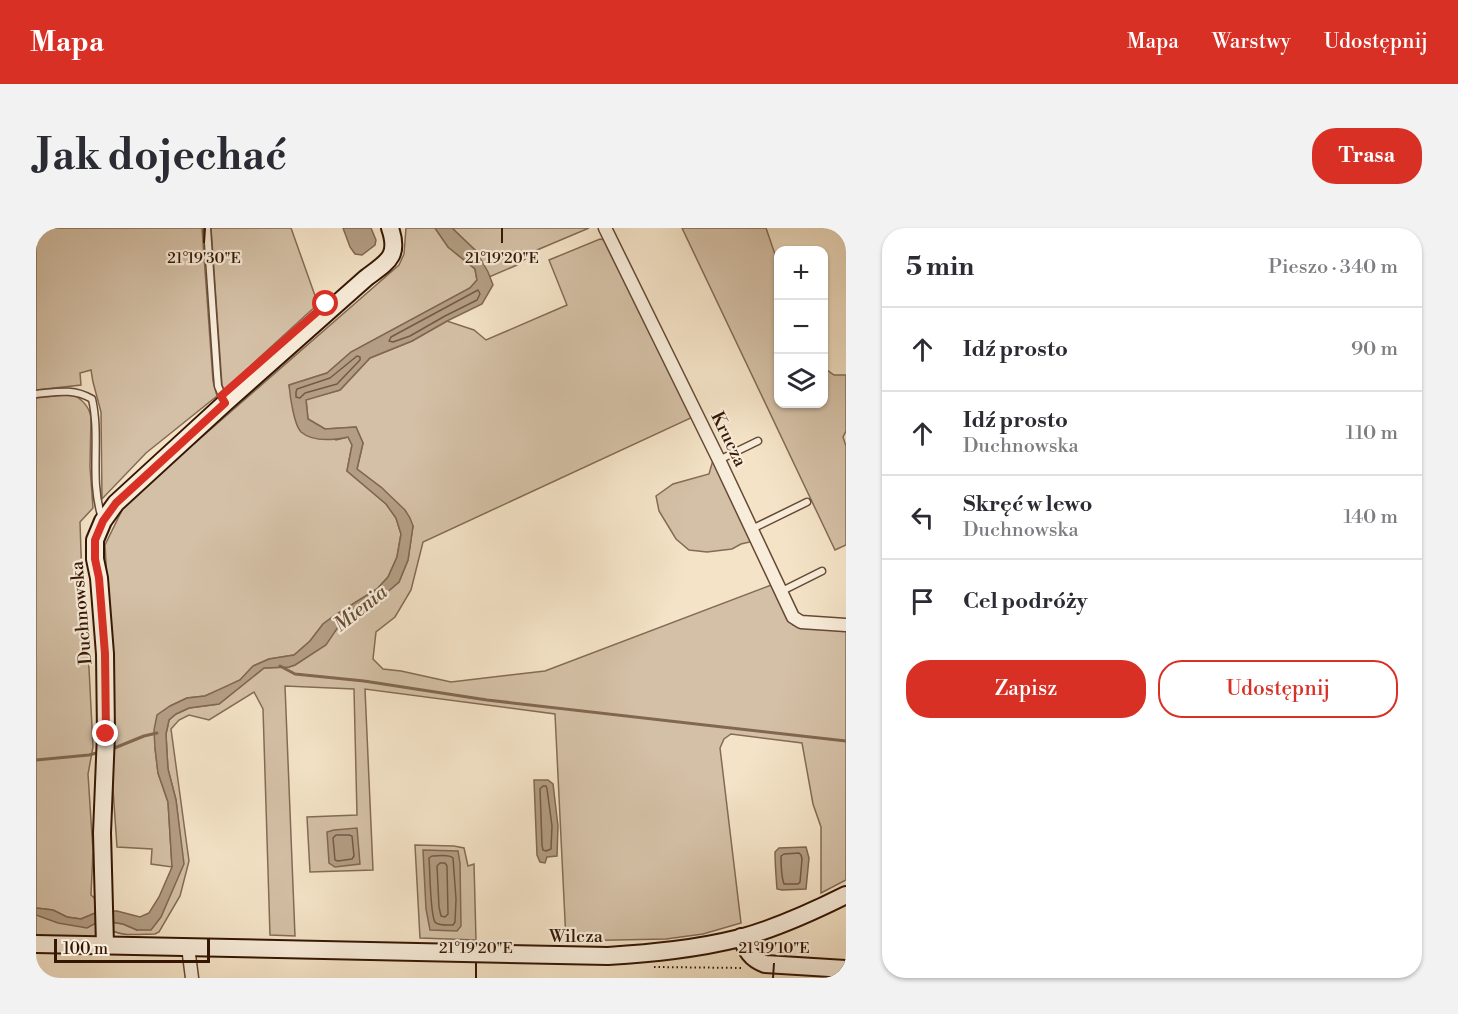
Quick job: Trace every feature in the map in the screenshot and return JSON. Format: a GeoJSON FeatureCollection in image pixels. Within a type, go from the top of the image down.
{"type":"FeatureCollection","features":[{"type":"Feature","properties":{"kind":"street","name":"Duchnowska"},"geometry":{"type":"LineString","coordinates":[[105,937],[102,833],[105,654],[95,540],[103,521],[116,503],[225,403],[366,278],[385,264],[390,258],[394,245],[390,228]]}},
{"type":"Feature","properties":{"kind":"street","name":"Krucza"},"geometry":{"type":"LineString","coordinates":[[606,228],[793,617],[797,621],[846,625]]}},
{"type":"Feature","properties":{"kind":"street","name":"Wilcza"},"geometry":{"type":"LineString","coordinates":[[37,947],[105,937],[188,947],[608,956],[691,948],[741,937],[806,915],[846,895]]}},
{"type":"Feature","properties":{"kind":"street"},"geometry":{"type":"LineString","coordinates":[[741,937],[745,947],[757,961],[769,964],[846,969]]}},
{"type":"Feature","properties":{"kind":"street"},"geometry":{"type":"LineString","coordinates":[[188,947],[192,978]]}},
{"type":"Feature","properties":{"kind":"lane"},"geometry":{"type":"LineString","coordinates":[[207,228],[217,374],[225,403]]}},
{"type":"Feature","properties":{"kind":"lane"},"geometry":{"type":"LineString","coordinates":[[36,394],[67,391],[83,394],[92,399],[95,412],[97,496],[103,521]]}},
{"type":"Feature","properties":{"kind":"lane"},"geometry":{"type":"LineString","coordinates":[[719,460],[758,441]]}},
{"type":"Feature","properties":{"kind":"lane"},"geometry":{"type":"LineString","coordinates":[[752,529],[807,502]]}},
{"type":"Feature","properties":{"kind":"lane"},"geometry":{"type":"LineString","coordinates":[[782,591],[822,571]]}},
{"type":"Feature","properties":{"kind":"shaded area"},"geometry":{"type":"Polygon","coordinates":[[[36,228],[202,228],[213,381],[217,396],[146,453],[102,499],[101,412],[91,370],[80,373],[81,385],[36,390],[36,228]]]}},
{"type":"Feature","properties":{"kind":"shaded area"},"geometry":{"type":"Polygon","coordinates":[[[211,228],[291,228],[318,304],[224,390],[222,385],[211,228]]]}},
{"type":"Feature","properties":{"kind":"shaded area"},"geometry":{"type":"Polygon","coordinates":[[[406,228],[435,228],[448,247],[475,269],[477,280],[470,288],[351,352],[327,373],[289,385],[297,423],[336,440],[348,437],[352,445],[347,471],[386,504],[396,518],[401,534],[397,557],[388,577],[377,589],[323,624],[310,641],[294,655],[269,659],[253,666],[240,680],[224,688],[205,696],[187,698],[170,706],[155,748],[158,773],[168,802],[172,867],[151,864],[152,849],[117,847],[112,775],[112,667],[105,545],[125,504],[399,265],[404,254],[406,228]]]}},
{"type":"Feature","properties":{"kind":"shaded area"},"geometry":{"type":"Polygon","coordinates":[[[452,228],[589,228],[537,250],[517,265],[489,277],[476,251],[452,228]]]}},
{"type":"Feature","properties":{"kind":"shaded area"},"geometry":{"type":"Polygon","coordinates":[[[682,228],[766,228],[774,251],[774,408],[828,408],[828,371],[834,375],[846,375],[846,431],[843,437],[846,446],[846,545],[835,550],[682,228]]]}},
{"type":"Feature","properties":{"kind":"shaded area"},"geometry":{"type":"Polygon","coordinates":[[[600,239],[609,241],[693,417],[423,542],[411,590],[395,617],[376,632],[373,659],[383,669],[451,682],[545,671],[774,584],[793,625],[846,628],[846,880],[821,893],[821,827],[813,804],[802,743],[731,734],[724,739],[720,748],[741,923],[703,934],[666,939],[566,941],[555,714],[365,689],[373,870],[310,872],[307,817],[357,815],[354,689],[285,686],[295,936],[270,935],[263,709],[254,692],[209,720],[189,715],[179,720],[171,729],[189,861],[180,896],[159,932],[155,934],[127,934],[111,930],[111,922],[137,930],[165,905],[183,864],[176,800],[168,769],[166,734],[169,720],[189,708],[219,704],[264,668],[295,665],[325,645],[340,624],[399,582],[408,560],[413,526],[382,488],[357,469],[363,443],[356,427],[325,429],[308,419],[306,399],[340,390],[370,358],[412,341],[447,321],[474,330],[486,340],[567,305],[549,260],[600,239]]]}},
{"type":"Feature","properties":{"kind":"shaded area"},"geometry":{"type":"Polygon","coordinates":[[[73,394],[85,404],[91,417],[90,467],[93,508],[80,522],[93,747],[88,774],[93,851],[91,895],[99,902],[100,911],[81,919],[67,917],[53,910],[36,908],[36,398],[73,394]]]}},
{"type":"Feature","properties":{"kind":"shaded area"},"geometry":{"type":"Polygon","coordinates":[[[713,460],[754,541],[732,549],[707,552],[689,550],[676,539],[659,511],[656,496],[673,484],[709,474],[713,460]]]}},
{"type":"Feature","properties":{"kind":"shaded area"},"geometry":{"type":"Polygon","coordinates":[[[415,845],[464,848],[468,866],[474,864],[476,940],[420,938],[415,845]]]}},
{"type":"Feature","properties":{"kind":"shaded area"},"geometry":{"type":"Polygon","coordinates":[[[36,915],[98,922],[98,938],[36,937],[36,915]]]}},
{"type":"Feature","properties":{"kind":"water"},"geometry":{"type":"Polygon","coordinates":[[[343,228],[371,228],[376,240],[375,245],[362,255],[355,254],[343,228]]]}},
{"type":"Feature","properties":{"kind":"water","name":"Mienia"},"geometry":{"type":"Polygon","coordinates":[[[435,228],[452,228],[476,251],[493,285],[482,304],[412,341],[370,358],[340,390],[306,400],[308,419],[325,429],[356,427],[363,443],[357,469],[382,488],[405,510],[410,518],[413,526],[408,560],[399,582],[340,624],[326,645],[295,665],[264,668],[219,704],[189,708],[169,720],[166,734],[168,769],[176,800],[184,864],[161,917],[151,930],[137,930],[111,922],[111,911],[140,917],[149,913],[172,867],[168,802],[158,773],[155,748],[154,730],[157,715],[187,698],[205,696],[240,680],[253,666],[269,659],[294,655],[310,641],[323,624],[377,589],[388,577],[397,557],[401,534],[396,518],[386,504],[347,471],[352,445],[348,437],[318,439],[301,432],[294,417],[289,385],[327,373],[351,352],[470,288],[477,280],[475,269],[448,247],[435,228]]]}},
{"type":"Feature","properties":{"kind":"water"},"geometry":{"type":"Polygon","coordinates":[[[534,780],[548,780],[553,784],[558,826],[557,856],[547,857],[545,863],[540,862],[537,855],[534,780]]]}},
{"type":"Feature","properties":{"kind":"water"},"geometry":{"type":"Polygon","coordinates":[[[357,828],[360,864],[335,867],[329,863],[327,832],[357,828]]]}},
{"type":"Feature","properties":{"kind":"water"},"geometry":{"type":"Polygon","coordinates":[[[806,847],[809,858],[806,889],[777,889],[775,852],[779,848],[806,847]]]}},
{"type":"Feature","properties":{"kind":"water"},"geometry":{"type":"Polygon","coordinates":[[[423,850],[458,851],[461,926],[457,931],[430,930],[426,909],[423,850]]]}},
{"type":"Feature","properties":{"kind":"water"},"geometry":{"type":"Polygon","coordinates":[[[36,908],[53,910],[67,917],[81,919],[100,911],[98,922],[87,928],[58,923],[36,915],[36,908]]]}},
{"type":"Feature","properties":{"kind":"waterway"},"geometry":{"type":"LineString","coordinates":[[280,666],[295,674],[364,681],[487,700],[846,741]]}},
{"type":"Feature","properties":{"kind":"waterway"},"geometry":{"type":"LineString","coordinates":[[112,749],[157,733]]}},
{"type":"Feature","properties":{"kind":"waterway"},"geometry":{"type":"LineString","coordinates":[[36,760],[100,752]]}},
{"type":"Feature","properties":{"kind":"route"},"geometry":{"type":"LineString","coordinates":[[106,734],[105,654],[99,578],[95,559],[95,540],[103,521],[116,503],[225,403],[221,396],[326,304]]}}]}
